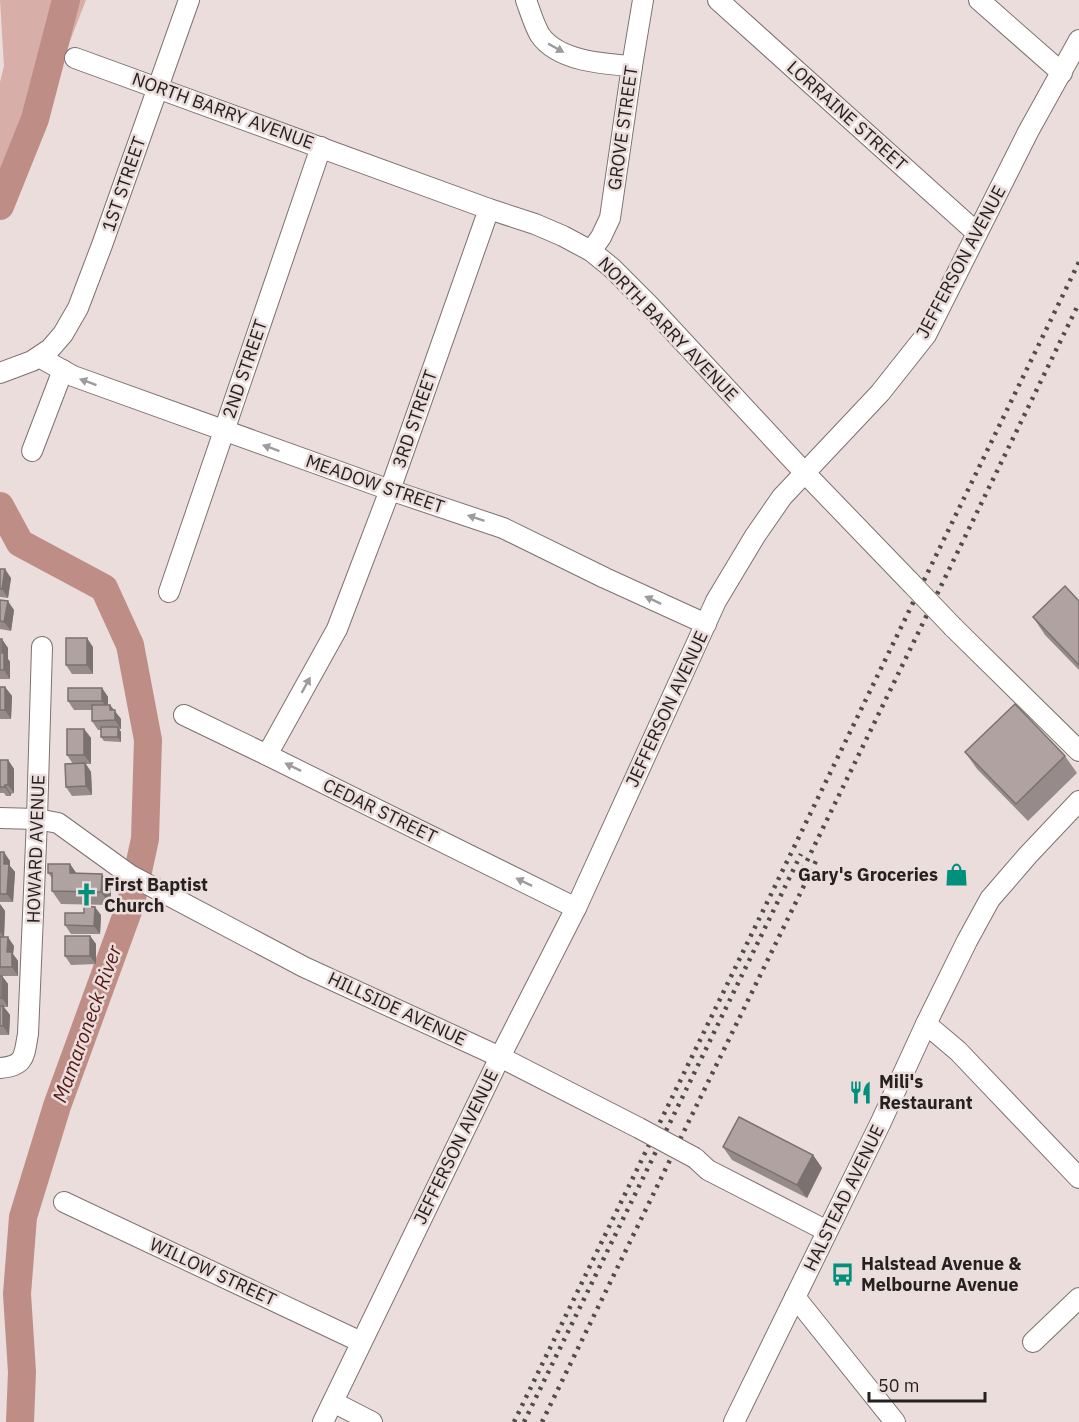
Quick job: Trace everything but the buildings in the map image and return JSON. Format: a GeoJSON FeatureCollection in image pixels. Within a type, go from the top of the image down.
{"type":"FeatureCollection","features":[{"type":"Feature","properties":{"kind":"street","name":"1ST STREET"},"geometry":{"type":"LineString","coordinates":[[39,357],[50,349],[63,334],[78,308],[189,0]]}},
{"type":"Feature","properties":{"kind":"street"},"geometry":{"type":"LineString","coordinates":[[526,0],[539,33],[548,45],[572,57],[605,64],[632,66]]}},
{"type":"Feature","properties":{"kind":"street","name":"GROVE STREET"},"geometry":{"type":"LineString","coordinates":[[591,251],[610,218],[643,0]]}},
{"type":"Feature","properties":{"kind":"street","name":"LORRAINE STREET"},"geometry":{"type":"LineString","coordinates":[[718,0],[977,233]]}},
{"type":"Feature","properties":{"kind":"street"},"geometry":{"type":"LineString","coordinates":[[979,0],[1062,73]]}},
{"type":"Feature","properties":{"kind":"street","name":"JEFFERSON AVENUE"},"geometry":{"type":"LineString","coordinates":[[323,1422],[500,1057],[576,908],[716,601],[755,536],[782,497],[880,393],[926,335],[1028,132],[1079,40]]}},
{"type":"Feature","properties":{"kind":"street","name":"NORTH BARRY AVENUE"},"geometry":{"type":"LineString","coordinates":[[75,58],[535,224],[591,251],[612,267],[650,305],[804,472],[953,627],[1079,752]]}},
{"type":"Feature","properties":{"kind":"street","name":"2ND STREET"},"geometry":{"type":"LineString","coordinates":[[169,592],[321,147]]}},
{"type":"Feature","properties":{"kind":"street","name":"3RD STREET"},"geometry":{"type":"LineString","coordinates":[[267,755],[337,629],[390,490],[489,208]]}},
{"type":"Feature","properties":{"kind":"street"},"geometry":{"type":"LineString","coordinates":[[0,373],[39,357]]}},
{"type":"Feature","properties":{"kind":"street","name":"MEADOW STREET"},"geometry":{"type":"LineString","coordinates":[[39,357],[74,376],[390,490],[504,528],[605,578],[706,624]]}},
{"type":"Feature","properties":{"kind":"street"},"geometry":{"type":"LineString","coordinates":[[32,451],[63,369]]}},
{"type":"Feature","properties":{"kind":"street","name":"HOWARD AVENUE"},"geometry":{"type":"LineString","coordinates":[[0,1068],[20,1062],[24,1058],[28,1034],[42,647]]}},
{"type":"Feature","properties":{"kind":"street","name":"CEDAR STREET"},"geometry":{"type":"LineString","coordinates":[[184,715],[576,908]]}},
{"type":"Feature","properties":{"kind":"street","name":"HALSTEAD AVENUE"},"geometry":{"type":"LineString","coordinates":[[734,1422],[880,1124],[926,1024],[990,899],[1079,801]]}},
{"type":"Feature","properties":{"kind":"street","name":"HILLSIDE AVENUE"},"geometry":{"type":"LineString","coordinates":[[0,818],[37,819],[58,823],[126,872],[304,967],[500,1057],[639,1128],[694,1158],[708,1170],[827,1231]]}},
{"type":"Feature","properties":{"kind":"street"},"geometry":{"type":"LineString","coordinates":[[926,1024],[958,1051],[1079,1178]]}},
{"type":"Feature","properties":{"kind":"street","name":"WILLOW STREET"},"geometry":{"type":"LineString","coordinates":[[64,1202],[361,1342]]}},
{"type":"Feature","properties":{"kind":"street"},"geometry":{"type":"LineString","coordinates":[[795,1297],[895,1422]]}},
{"type":"Feature","properties":{"kind":"street"},"geometry":{"type":"LineString","coordinates":[[1033,1342],[1079,1298]]}},
{"type":"Feature","properties":{"kind":"street"},"geometry":{"type":"LineString","coordinates":[[333,1402],[372,1422]]}},
{"type":"Feature","properties":{"kind":"shaded area"},"geometry":{"type":"Polygon","coordinates":[[[0,0],[86,0],[0,220],[0,82],[4,66],[0,0]]]}},
{"type":"Feature","properties":{"kind":"waterway","name":"Mamaroneck River"},"geometry":{"type":"LineString","coordinates":[[0,206],[35,119],[66,0]]}},
{"type":"Feature","properties":{"kind":"waterway","name":"Mamaroneck River"},"geometry":{"type":"LineString","coordinates":[[0,506],[20,543],[104,588],[130,645],[148,740],[145,839],[131,903],[57,1106],[23,1217],[17,1294],[22,1372],[20,1422]]}},
{"type":"Feature","properties":{"kind":"railway"},"geometry":{"type":"LineString","coordinates":[[514,1422],[1079,262]]}},
{"type":"Feature","properties":{"kind":"railway"},"geometry":{"type":"LineString","coordinates":[[803,869],[1079,303]]}},
{"type":"Feature","properties":{"kind":"railway"},"geometry":{"type":"LineString","coordinates":[[524,1422],[801,854]]}},
{"type":"Feature","properties":{"kind":"railway"},"geometry":{"type":"LineString","coordinates":[[542,1422],[816,861]]}},
{"type":"Feature","properties":{"kind":"place","name":"Gary's Groceries"},"geometry":{"type":"Point","coordinates":[956,875]}},
{"type":"Feature","properties":{"kind":"place","name":"First Baptist Church"},"geometry":{"type":"Point","coordinates":[86,895]}},
{"type":"Feature","properties":{"kind":"place","name":"Mili's Restaurant"},"geometry":{"type":"Point","coordinates":[861,1092]}},
{"type":"Feature","properties":{"kind":"place","name":"Halstead Avenue & Melbourne Avenue"},"geometry":{"type":"Point","coordinates":[843,1274]}}]}
